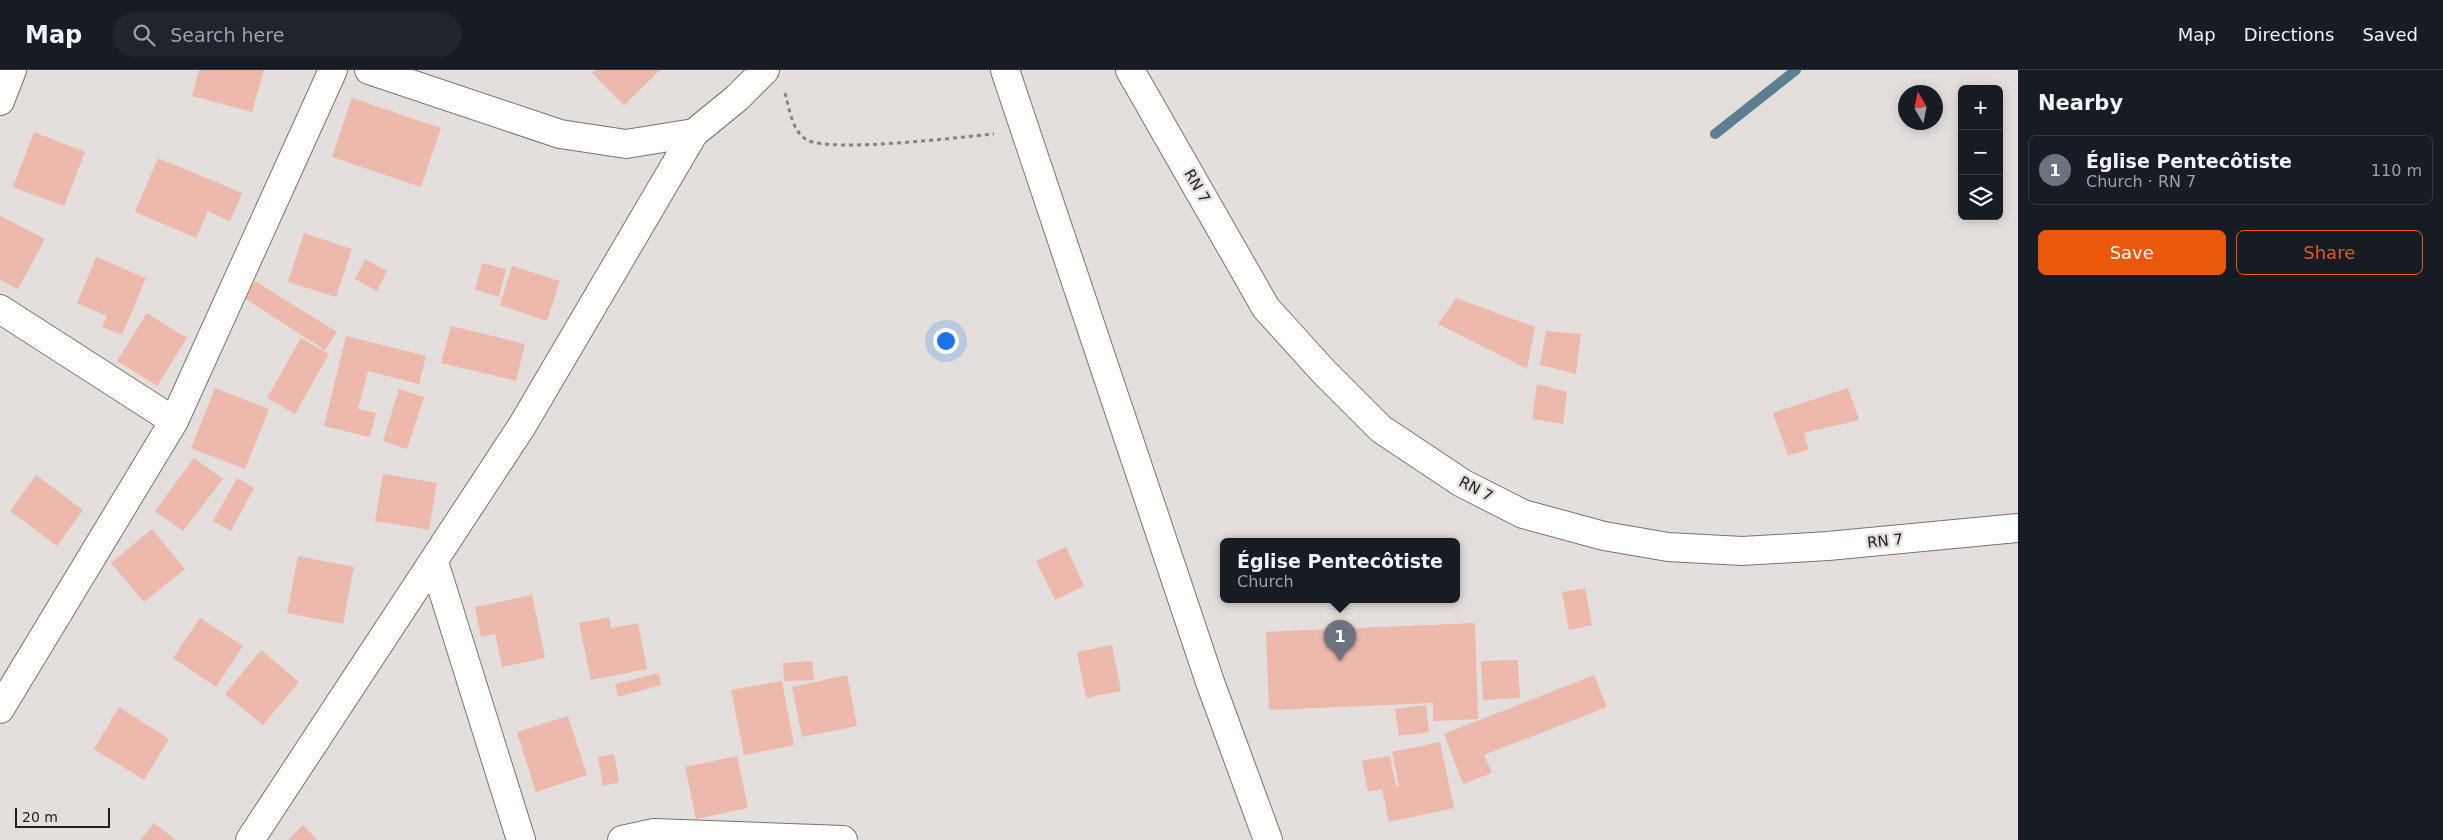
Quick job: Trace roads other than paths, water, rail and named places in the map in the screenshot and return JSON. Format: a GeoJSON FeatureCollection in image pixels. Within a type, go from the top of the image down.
{"type":"FeatureCollection","features":[{"type":"Feature","properties":{"kind":"street"},"geometry":{"type":"LineString","coordinates":[[0,100],[12,70]]}},
{"type":"Feature","properties":{"kind":"street"},"geometry":{"type":"LineString","coordinates":[[0,708],[174,421],[333,70]]}},
{"type":"Feature","properties":{"kind":"street"},"geometry":{"type":"LineString","coordinates":[[369,70],[560,134],[626,144],[694,132]]}},
{"type":"Feature","properties":{"kind":"street"},"geometry":{"type":"LineString","coordinates":[[1005,70],[1210,682],[1268,840]]}},
{"type":"Feature","properties":{"kind":"street","name":"RN 7"},"geometry":{"type":"LineString","coordinates":[[1130,70],[1266,308],[1324,372],[1381,429],[1462,483],[1522,514],[1604,536],[1668,547],[1742,551],[1828,546],[2018,528]]}},
{"type":"Feature","properties":{"kind":"street"},"geometry":{"type":"LineString","coordinates":[[250,840],[522,426],[694,132],[737,98],[775,79]]}},
{"type":"Feature","properties":{"kind":"street"},"geometry":{"type":"LineString","coordinates":[[0,309],[174,421]]}},
{"type":"Feature","properties":{"kind":"street"},"geometry":{"type":"LineString","coordinates":[[434,562],[521,840]]}},
{"type":"Feature","properties":{"kind":"street"},"geometry":{"type":"LineString","coordinates":[[622,840],[654,833],[842,840]]}},
{"type":"Feature","properties":{"kind":"waterway"},"geometry":{"type":"LineString","coordinates":[[1715,134],[1796,70]]}},
{"type":"Feature","properties":{"kind":"place","name":"Église Pentecôtiste"},"geometry":{"type":"Point","coordinates":[1340,661]}}]}
